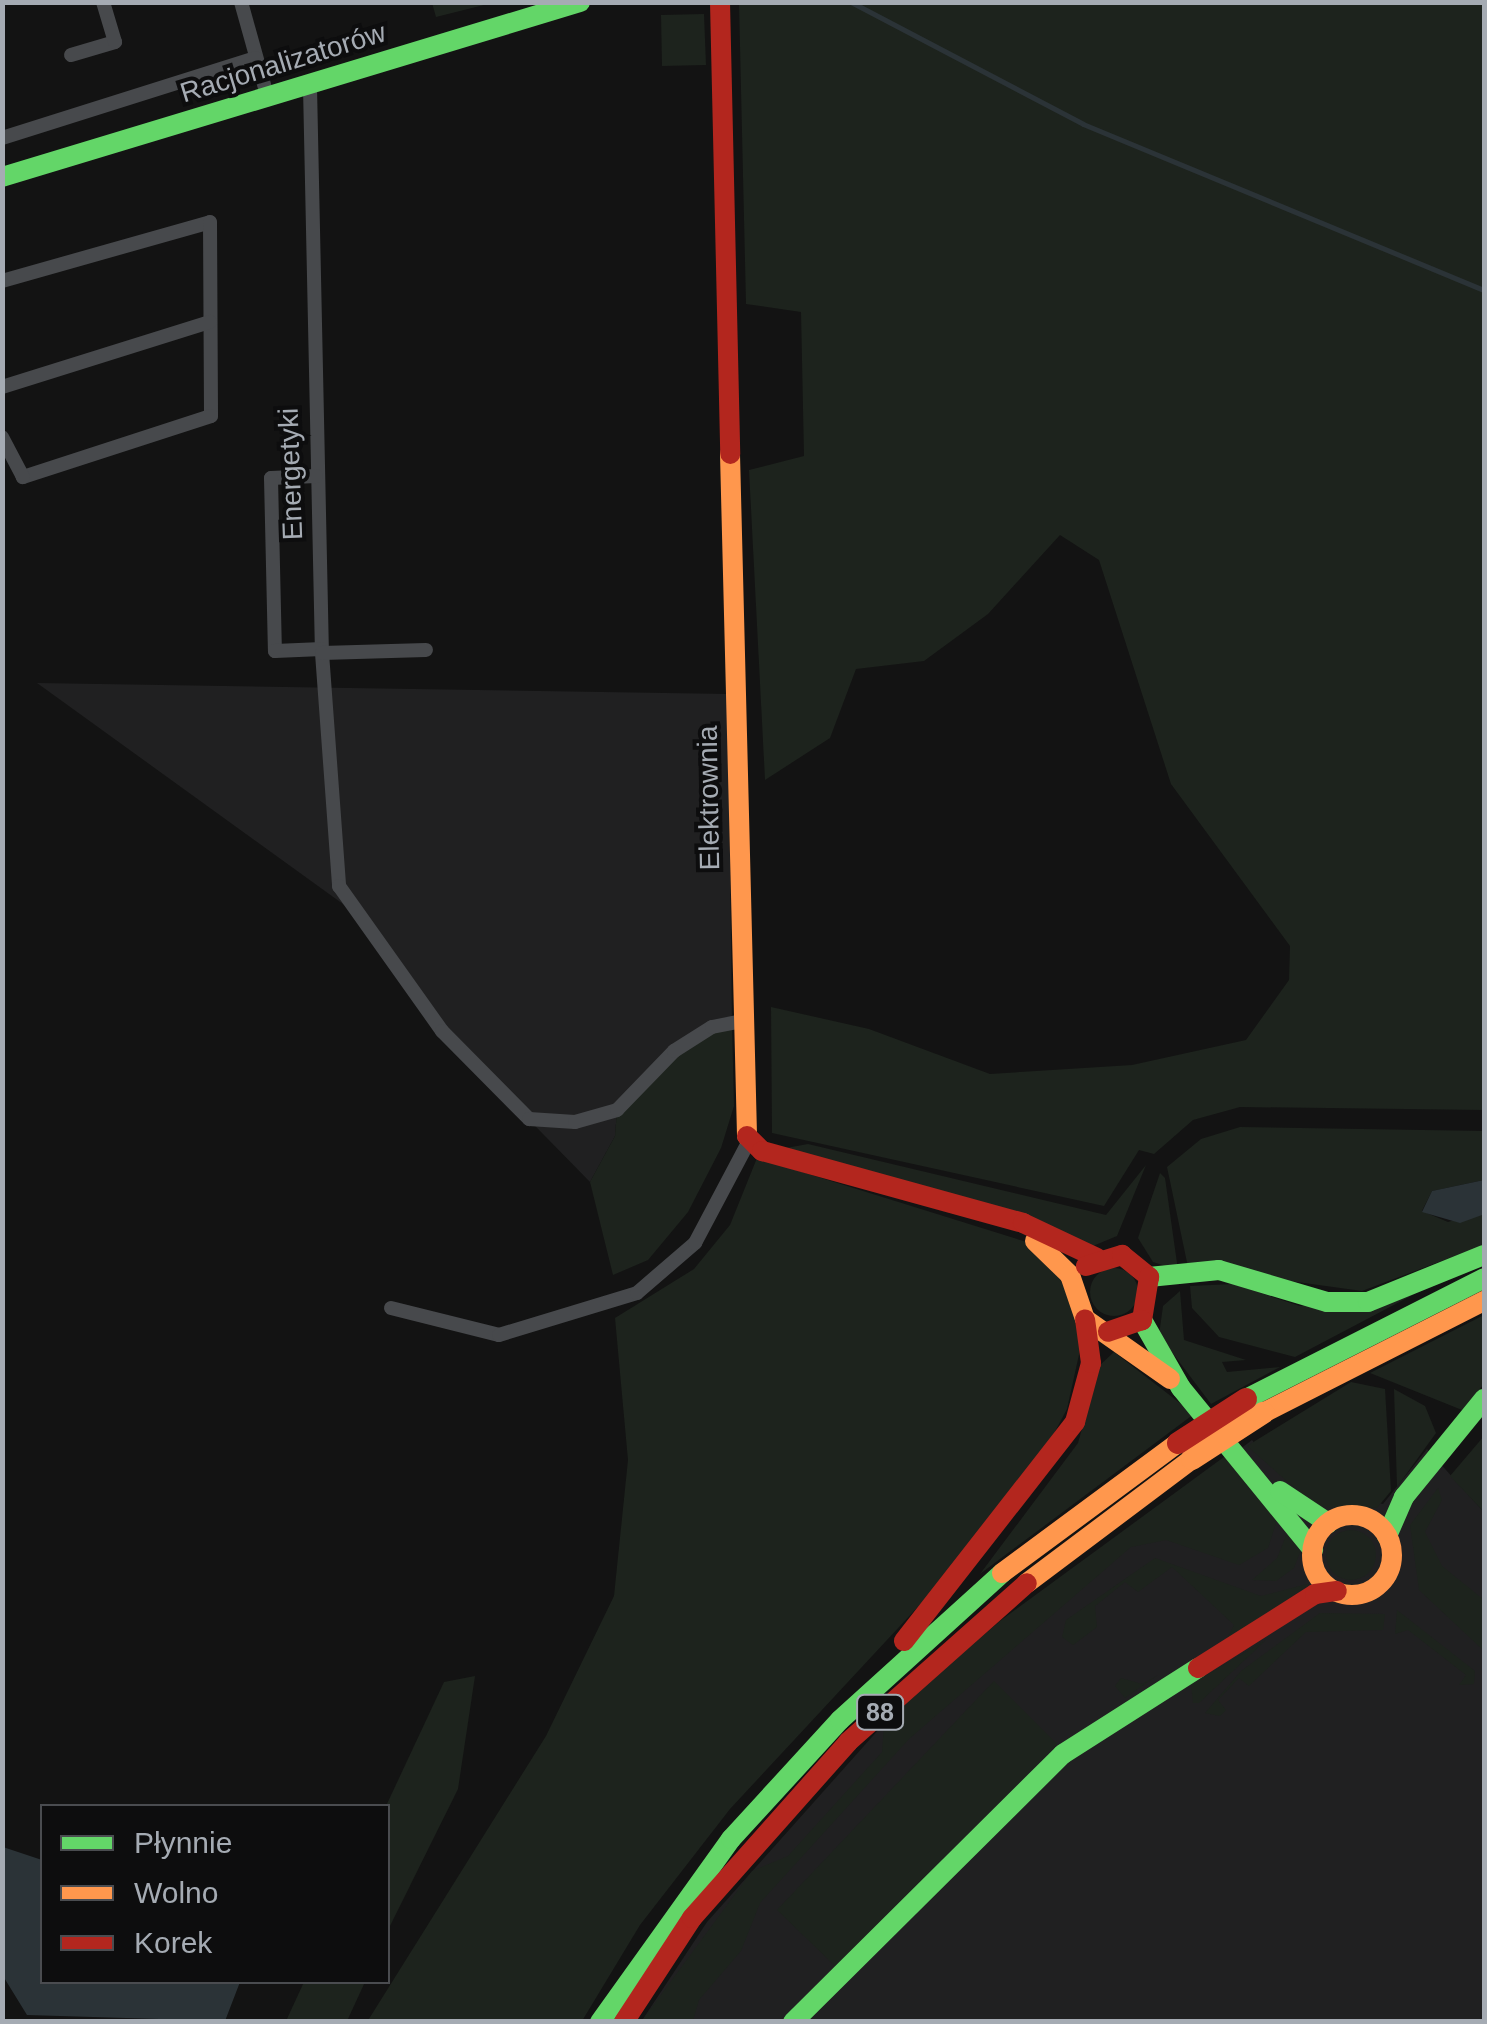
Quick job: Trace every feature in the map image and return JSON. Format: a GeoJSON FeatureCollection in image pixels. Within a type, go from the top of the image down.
{"type":"FeatureCollection","features":[{"type":"Feature","properties":{"kind":"street"},"geometry":{"type":"LineString","coordinates":[[72,55],[115,42],[102,2]]}},
{"type":"Feature","properties":{"kind":"street"},"geometry":{"type":"LineString","coordinates":[[241,2],[268,100]]}},
{"type":"Feature","properties":{"kind":"street","name":"Racjonalizatorów"},"geometry":{"type":"LineString","coordinates":[[2,178],[580,2]]}},
{"type":"Feature","properties":{"kind":"street","name":"Elektrownia"},"geometry":{"type":"LineString","coordinates":[[720,2],[749,1140]]}},
{"type":"Feature","properties":{"kind":"street"},"geometry":{"type":"LineString","coordinates":[[2,138],[256,58]]}},
{"type":"Feature","properties":{"kind":"street","name":"Energetyki"},"geometry":{"type":"LineString","coordinates":[[310,87],[322,651],[339,886],[442,1031],[528,1119],[575,1122],[617,1110],[674,1052],[712,1027],[744,1021]]}},
{"type":"Feature","properties":{"kind":"street"},"geometry":{"type":"LineString","coordinates":[[2,281],[210,222],[211,416],[23,477],[2,437]]}},
{"type":"Feature","properties":{"kind":"street"},"geometry":{"type":"LineString","coordinates":[[2,386],[210,322]]}},
{"type":"Feature","properties":{"kind":"street"},"geometry":{"type":"LineString","coordinates":[[316,476],[271,478],[275,651],[426,650]]}},
{"type":"Feature","properties":{"kind":"street"},"geometry":{"type":"LineString","coordinates":[[391,1308],[484,1334],[548,1325],[619,1301],[678,1262],[709,1219],[733,1163],[749,1140],[1000,1218],[1097,1258],[1122,1255],[1150,1278],[1219,1270],[1328,1302],[1368,1302],[1484,1254]]}},
{"type":"Feature","properties":{"kind":"street"},"geometry":{"type":"LineString","coordinates":[[1000,1218],[1056,1258],[1080,1309],[1181,1388],[1261,1477],[1313,1550],[1316,1571],[1337,1591]]}},
{"type":"Feature","properties":{"kind":"street"},"geometry":{"type":"LineString","coordinates":[[758,1810],[1063,1444],[1088,1383],[1080,1275],[1097,1258]]}},
{"type":"Feature","properties":{"kind":"street"},"geometry":{"type":"LineString","coordinates":[[1150,1278],[1142,1320],[1181,1388]]}},
{"type":"Feature","properties":{"kind":"street","name":"88"},"geometry":{"type":"LineString","coordinates":[[600,2022],[758,1810],[984,1587],[1368,1334],[1484,1278]]}},
{"type":"Feature","properties":{"kind":"street","name":"88"},"geometry":{"type":"LineString","coordinates":[[1306,1378],[1391,1346],[1484,1301]]}},
{"type":"Feature","properties":{"kind":"street"},"geometry":{"type":"LineString","coordinates":[[1108,1332],[1142,1320]]}},
{"type":"Feature","properties":{"kind":"street"},"geometry":{"type":"LineString","coordinates":[[793,2022],[1062,1754],[1315,1594],[1381,1582],[1392,1558],[1387,1536],[1404,1497],[1484,1399]]}},
{"type":"Feature","properties":{"kind":"street","name":"88"},"geometry":{"type":"LineString","coordinates":[[624,2022],[692,1918],[848,1742],[979,1619],[1186,1451]]}},
{"type":"Feature","properties":{"kind":"street"},"geometry":{"type":"LineString","coordinates":[[1261,1477],[1328,1524]]}},
{"type":"Feature","properties":{"kind":"street"},"geometry":{"type":"LineString","coordinates":[[1313,1550],[1328,1524],[1356,1515],[1387,1536]]}},
{"type":"Feature","properties":{"kind":"shaded area"},"geometry":{"type":"Polygon","coordinates":[[[432,2],[492,3],[436,17],[432,2]]]}},
{"type":"Feature","properties":{"kind":"shaded area"},"geometry":{"type":"Polygon","coordinates":[[[739,3],[1484,3],[1484,1110],[1240,1107],[1193,1120],[1154,1154],[1139,1150],[1104,1206],[772,1133],[771,1007],[869,1029],[990,1074],[1132,1065],[1246,1040],[1289,980],[1290,946],[1171,784],[1099,560],[1060,535],[988,614],[924,661],[856,669],[830,738],[765,780],[749,470],[804,456],[801,312],[746,304],[739,3]]]}},
{"type":"Feature","properties":{"kind":"shaded area"},"geometry":{"type":"Polygon","coordinates":[[[704,14],[706,65],[662,66],[661,15],[704,14]]]}},
{"type":"Feature","properties":{"kind":"shaded area"},"geometry":{"type":"Polygon","coordinates":[[[37,683],[728,694],[732,1023],[617,1110],[615,1136],[590,1182],[442,1031],[354,912],[37,683]]]}},
{"type":"Feature","properties":{"kind":"shaded area"},"geometry":{"type":"Polygon","coordinates":[[[732,1023],[734,1106],[721,1148],[688,1212],[648,1260],[613,1275],[590,1182],[615,1136],[617,1110],[674,1051],[732,1023]]]}},
{"type":"Feature","properties":{"kind":"shaded area"},"geometry":{"type":"Polygon","coordinates":[[[1240,1127],[1484,1131],[1484,1180],[1432,1191],[1422,1211],[1448,1222],[1484,1211],[1484,1245],[1362,1291],[1188,1267],[1167,1167],[1201,1139],[1240,1127]]]}},
{"type":"Feature","properties":{"kind":"shaded area"},"geometry":{"type":"Polygon","coordinates":[[[808,1144],[1106,1215],[1146,1165],[1117,1236],[1088,1248],[786,1148],[808,1144]]]}},
{"type":"Feature","properties":{"kind":"shaded area"},"geometry":{"type":"Polygon","coordinates":[[[757,1158],[1033,1244],[1063,1281],[1082,1341],[1067,1409],[1043,1454],[926,1598],[730,1809],[640,1925],[582,2021],[367,2022],[546,1736],[614,1596],[628,1460],[615,1318],[694,1269],[730,1225],[757,1158]]]}},
{"type":"Feature","properties":{"kind":"shaded area"},"geometry":{"type":"Polygon","coordinates":[[[1160,1173],[1165,1178],[1178,1270],[1153,1262],[1138,1238],[1160,1173]]]}},
{"type":"Feature","properties":{"kind":"shaded area"},"geometry":{"type":"Polygon","coordinates":[[[1484,1180],[1482,1215],[1460,1223],[1422,1212],[1432,1191],[1484,1180]]]}},
{"type":"Feature","properties":{"kind":"shaded area"},"geometry":{"type":"Polygon","coordinates":[[[1114,1268],[1131,1275],[1138,1292],[1131,1309],[1114,1316],[1097,1309],[1090,1292],[1097,1275],[1114,1268]]]}},
{"type":"Feature","properties":{"kind":"shaded area"},"geometry":{"type":"Polygon","coordinates":[[[1233,1284],[1300,1306],[1426,1288],[1295,1357],[1219,1337],[1192,1308],[1190,1286],[1233,1284]]]}},
{"type":"Feature","properties":{"kind":"shaded area"},"geometry":{"type":"Polygon","coordinates":[[[1180,1291],[1184,1340],[1246,1360],[1222,1362],[1227,1372],[1280,1367],[1211,1404],[1159,1335],[1163,1306],[1180,1291]]]}},
{"type":"Feature","properties":{"kind":"shaded area"},"geometry":{"type":"Polygon","coordinates":[[[1484,1315],[1484,1384],[1462,1410],[1370,1373],[1484,1315]]]}},
{"type":"Feature","properties":{"kind":"shaded area"},"geometry":{"type":"Polygon","coordinates":[[[1114,1352],[1194,1414],[980,1574],[1078,1443],[1100,1365],[1114,1352]]]}},
{"type":"Feature","properties":{"kind":"shaded area"},"geometry":{"type":"Polygon","coordinates":[[[1351,1382],[1385,1389],[1391,1491],[1377,1508],[1316,1507],[1247,1446],[1351,1382]]]}},
{"type":"Feature","properties":{"kind":"shaded area"},"geometry":{"type":"Polygon","coordinates":[[[1394,1389],[1425,1406],[1436,1433],[1397,1487],[1394,1389]]]}},
{"type":"Feature","properties":{"kind":"shaded area"},"geometry":{"type":"Polygon","coordinates":[[[1484,1436],[1484,1512],[1450,1476],[1484,1436]]]}},
{"type":"Feature","properties":{"kind":"shaded area"},"geometry":{"type":"Polygon","coordinates":[[[1252,1440],[1282,1475],[1383,1504],[1427,1449],[1484,1512],[1484,2021],[641,2022],[707,1922],[896,1710],[1252,1440]]]}},
{"type":"Feature","properties":{"kind":"shaded area"},"geometry":{"type":"Polygon","coordinates":[[[1228,1454],[1277,1520],[1268,1548],[1239,1565],[1166,1540],[1131,1547],[909,1739],[760,1903],[741,1951],[699,2000],[693,2021],[641,2022],[752,1871],[788,1856],[882,1752],[884,1724],[896,1710],[1000,1621],[1228,1454]]]}},
{"type":"Feature","properties":{"kind":"shaded area"},"geometry":{"type":"Polygon","coordinates":[[[1438,1488],[1442,1500],[1425,1532],[1442,1566],[1484,1600],[1484,1651],[1419,1590],[1410,1525],[1438,1488]]]}},
{"type":"Feature","properties":{"kind":"shaded area"},"geometry":{"type":"Polygon","coordinates":[[[1289,1528],[1302,1547],[1294,1568],[1276,1581],[1252,1580],[1277,1558],[1289,1528]]]}},
{"type":"Feature","properties":{"kind":"shaded area"},"geometry":{"type":"Polygon","coordinates":[[[1351,1530],[1369,1537],[1376,1555],[1369,1573],[1351,1580],[1333,1573],[1326,1555],[1333,1537],[1351,1530]]]}},
{"type":"Feature","properties":{"kind":"shaded area"},"geometry":{"type":"Polygon","coordinates":[[[1155,1558],[1261,1596],[1311,1583],[1223,1646],[1234,1625],[1172,1567],[1138,1592],[1125,1582],[1095,1606],[1097,1627],[1073,1645],[1062,1637],[1066,1620],[1155,1558]]]}},
{"type":"Feature","properties":{"kind":"shaded area"},"geometry":{"type":"Polygon","coordinates":[[[1397,1610],[1475,1671],[1474,1684],[1459,1685],[1466,1675],[1408,1630],[1395,1634],[1397,1610]]]}},
{"type":"Feature","properties":{"kind":"shaded area"},"geometry":{"type":"Polygon","coordinates":[[[1320,1613],[1385,1614],[1383,1630],[1306,1632],[1249,1686],[1239,1678],[1218,1700],[1226,1710],[1220,1716],[1205,1713],[1241,1671],[1320,1613]]]}},
{"type":"Feature","properties":{"kind":"shaded area"},"geometry":{"type":"Polygon","coordinates":[[[1266,1640],[1199,1703],[1193,1703],[1191,1684],[1266,1640]]]}},
{"type":"Feature","properties":{"kind":"shaded area"},"geometry":{"type":"Polygon","coordinates":[[[1158,1675],[1125,1698],[1115,1686],[1121,1678],[1142,1684],[1158,1675]]]}},
{"type":"Feature","properties":{"kind":"shaded area"},"geometry":{"type":"Polygon","coordinates":[[[475,1676],[458,1789],[390,1926],[390,1804],[387,1804],[444,1682],[475,1676]]]}},
{"type":"Feature","properties":{"kind":"shaded area"},"geometry":{"type":"Polygon","coordinates":[[[994,1681],[1057,1744],[835,1966],[777,1910],[994,1681]]]}},
{"type":"Feature","properties":{"kind":"shaded area"},"geometry":{"type":"Polygon","coordinates":[[[3,1847],[40,1859],[40,1984],[239,1984],[225,2021],[27,2015],[3,1976],[3,1847]]]}},
{"type":"Feature","properties":{"kind":"shaded area"},"geometry":{"type":"Polygon","coordinates":[[[303,1984],[364,1984],[347,2021],[286,2021],[303,1984]]]}},
{"type":"Feature","properties":{"kind":"waterway"},"geometry":{"type":"LineString","coordinates":[[851,2],[1083,124],[1484,290]]}},
{"type":"Feature","properties":{"kind":"traffic: fast"},"geometry":{"type":"LineString","coordinates":[[2,177],[580,2]]}},
{"type":"Feature","properties":{"kind":"traffic: fast"},"geometry":{"type":"LineString","coordinates":[[1149,1277],[1219,1270],[1327,1302],[1368,1302],[1484,1255]]}},
{"type":"Feature","properties":{"kind":"traffic: fast"},"geometry":{"type":"LineString","coordinates":[[1246,1399],[1484,1278]]}},
{"type":"Feature","properties":{"kind":"traffic: fast"},"geometry":{"type":"LineString","coordinates":[[1142,1320],[1181,1388],[1313,1550]]}},
{"type":"Feature","properties":{"kind":"traffic: fast"},"geometry":{"type":"LineString","coordinates":[[1387,1536],[1404,1497],[1484,1399]]}},
{"type":"Feature","properties":{"kind":"traffic: fast"},"geometry":{"type":"LineString","coordinates":[[1280,1491],[1328,1523]]}},
{"type":"Feature","properties":{"kind":"traffic: fast"},"geometry":{"type":"LineString","coordinates":[[600,2022],[731,1839],[840,1720],[1002,1573]]}},
{"type":"Feature","properties":{"kind":"traffic: fast"},"geometry":{"type":"LineString","coordinates":[[793,2022],[1063,1754],[1198,1668]]}},
{"type":"Feature","properties":{"kind":"traffic: slow"},"geometry":{"type":"LineString","coordinates":[[730,454],[747,1136]]}},
{"type":"Feature","properties":{"kind":"traffic: slow"},"geometry":{"type":"LineString","coordinates":[[1035,1241],[1070,1275],[1085,1319],[1170,1379]]}},
{"type":"Feature","properties":{"kind":"traffic: slow"},"geometry":{"type":"LineString","coordinates":[[1263,1413],[1484,1301]]}},
{"type":"Feature","properties":{"kind":"traffic: slow"},"geometry":{"type":"LineString","coordinates":[[1192,1459],[1263,1413]]}},
{"type":"Feature","properties":{"kind":"traffic: slow"},"geometry":{"type":"LineString","coordinates":[[1002,1573],[1178,1443]]}},
{"type":"Feature","properties":{"kind":"traffic: slow"},"geometry":{"type":"LineString","coordinates":[[1027,1583],[1192,1459]]}},
{"type":"Feature","properties":{"kind":"traffic: slow"},"geometry":{"type":"LineString","coordinates":[[1352,1515],[1367,1518],[1380,1527],[1389,1540],[1392,1555],[1389,1570],[1380,1583],[1367,1592],[1352,1595],[1337,1592],[1324,1583],[1315,1570],[1312,1555],[1315,1540],[1324,1527],[1337,1518],[1352,1515]]}},
{"type":"Feature","properties":{"kind":"traffic: jam"},"geometry":{"type":"LineString","coordinates":[[720,2],[730,454]]}},
{"type":"Feature","properties":{"kind":"traffic: jam"},"geometry":{"type":"LineString","coordinates":[[747,1136],[762,1151],[1023,1223],[1097,1258]]}},
{"type":"Feature","properties":{"kind":"traffic: jam"},"geometry":{"type":"LineString","coordinates":[[1086,1266],[1122,1255],[1149,1277],[1142,1320],[1108,1332]]}},
{"type":"Feature","properties":{"kind":"traffic: jam"},"geometry":{"type":"LineString","coordinates":[[904,1641],[1075,1422],[1091,1363],[1085,1319]]}},
{"type":"Feature","properties":{"kind":"traffic: jam"},"geometry":{"type":"LineString","coordinates":[[1178,1443],[1246,1399]]}},
{"type":"Feature","properties":{"kind":"traffic: jam"},"geometry":{"type":"LineString","coordinates":[[624,2022],[692,1918],[848,1742],[1027,1583]]}},
{"type":"Feature","properties":{"kind":"traffic: jam"},"geometry":{"type":"LineString","coordinates":[[1198,1668],[1315,1594],[1337,1591]]}}]}
